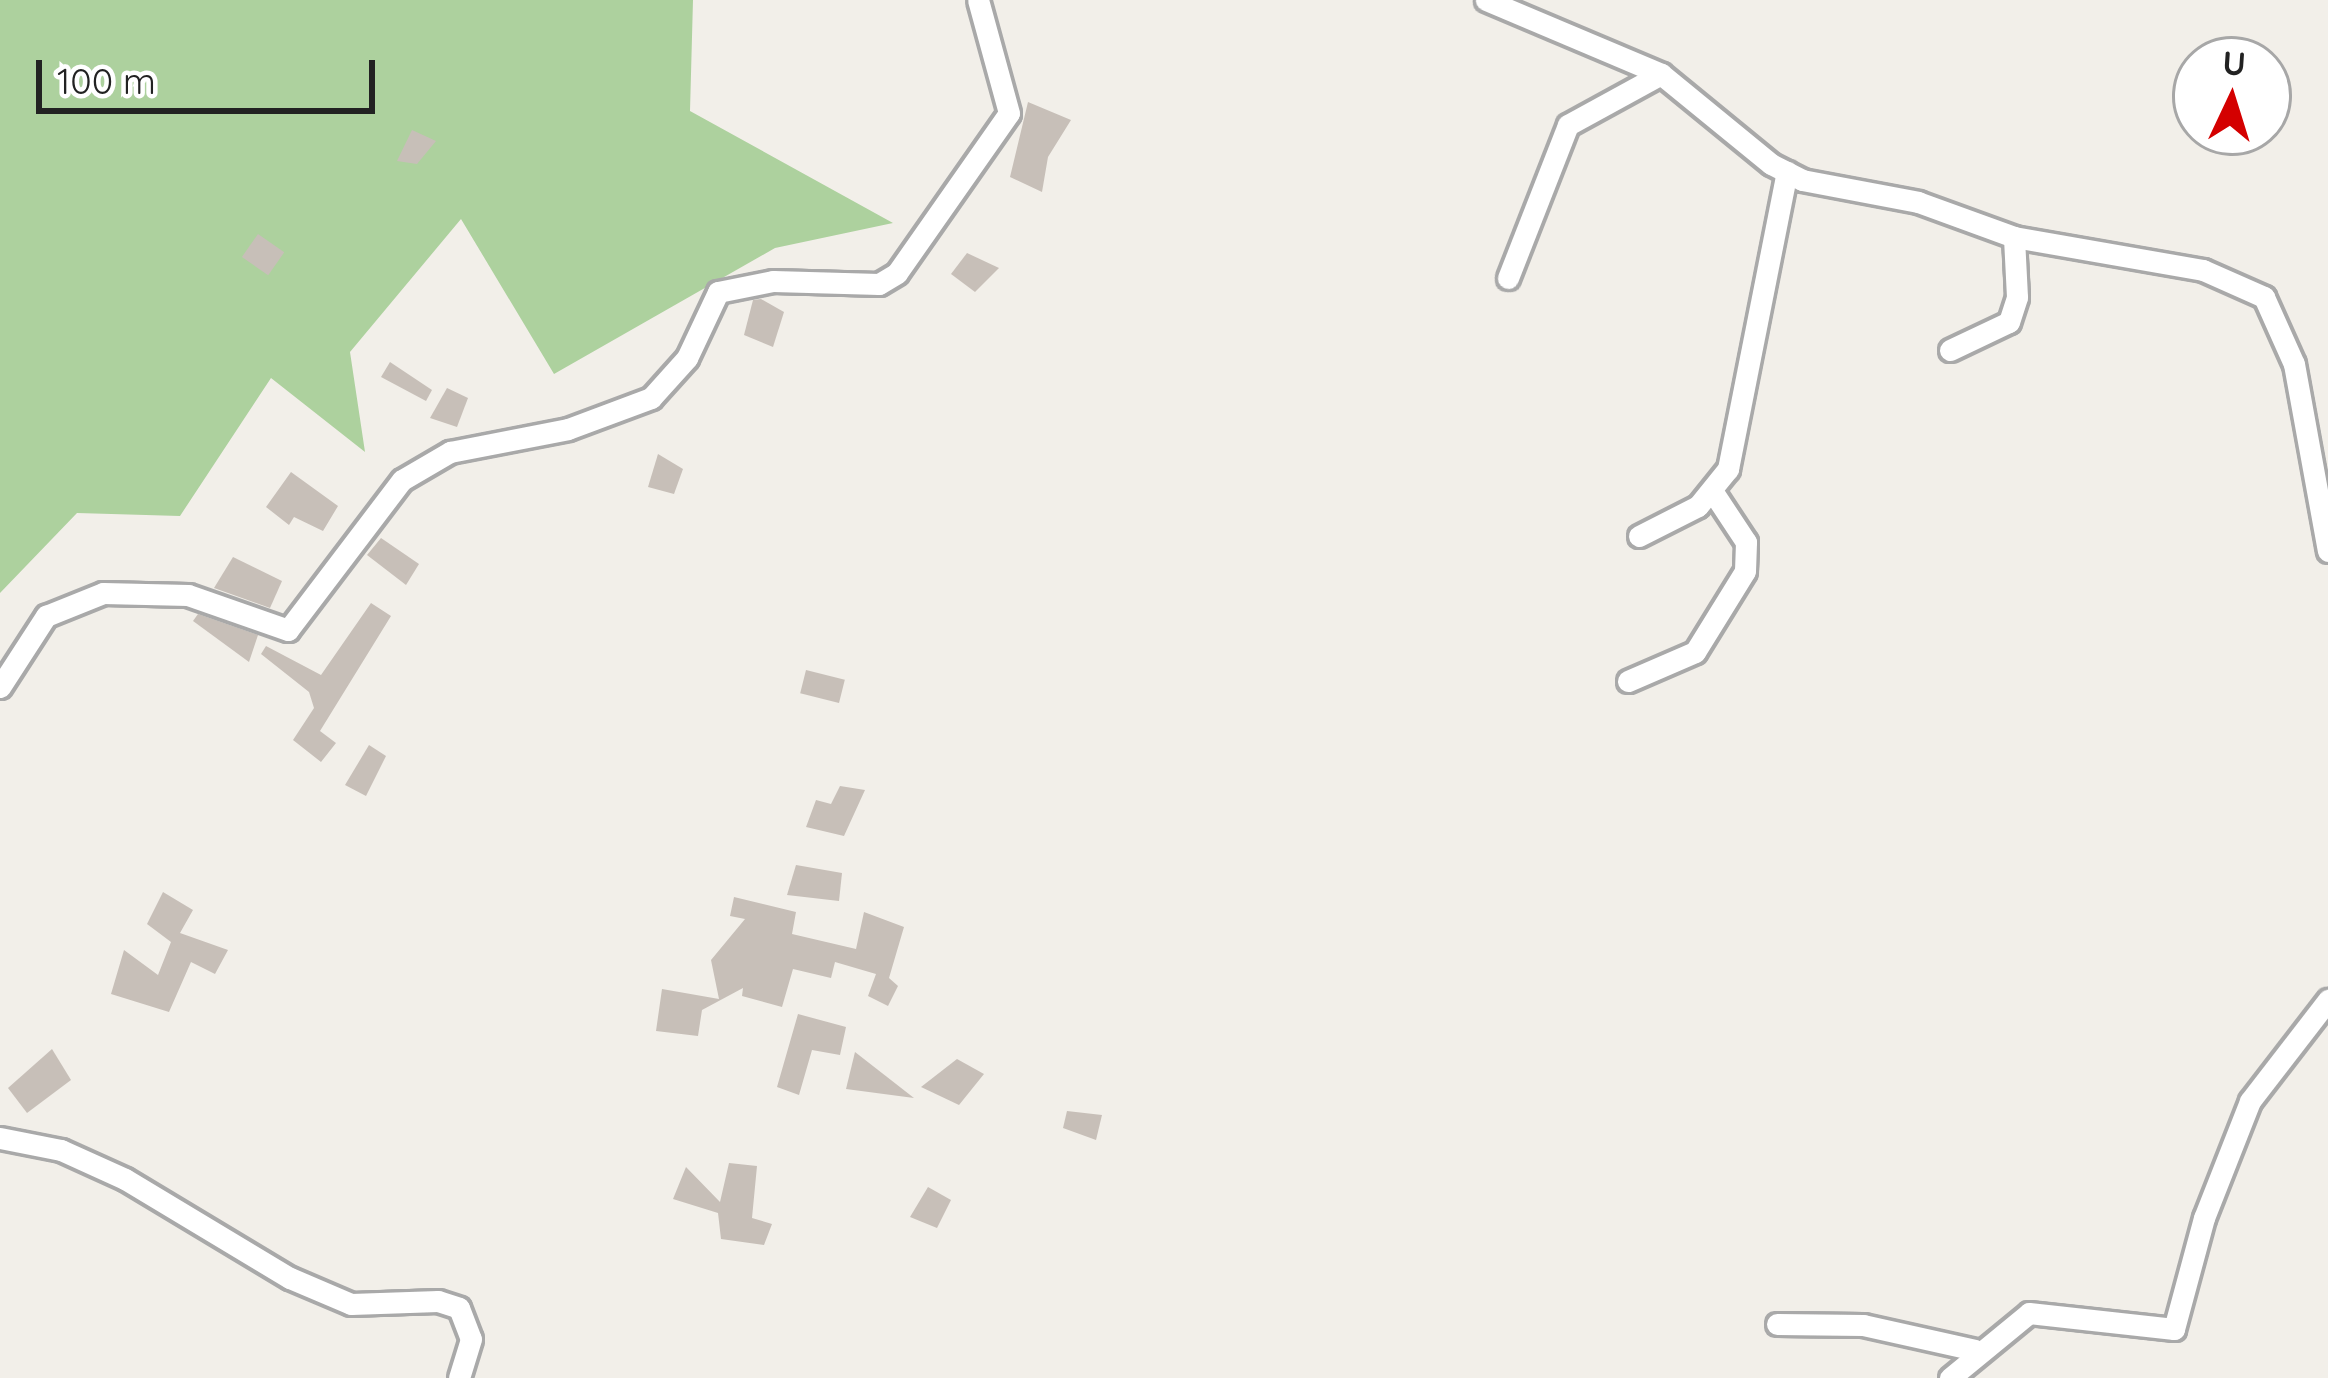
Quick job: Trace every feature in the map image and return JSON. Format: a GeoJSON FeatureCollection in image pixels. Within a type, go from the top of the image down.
{"type":"FeatureCollection","features":[{"type":"Feature","properties":{"kind":"street"},"geometry":{"type":"LineString","coordinates":[[0,687],[46,616],[103,593],[188,595],[288,630],[402,480],[451,452],[568,429],[651,398],[687,358],[718,292],[773,281],[879,284],[897,273],[1009,113],[978,0]]}},
{"type":"Feature","properties":{"kind":"street"},"geometry":{"type":"LineString","coordinates":[[1486,0],[1661,74],[1787,172],[1852,194],[1918,202],[2014,237],[2129,252],[2264,297],[2294,364],[2328,551]]}},
{"type":"Feature","properties":{"kind":"street"},"geometry":{"type":"LineString","coordinates":[[1508,278],[1568,125],[1661,74]]}},
{"type":"Feature","properties":{"kind":"street"},"geometry":{"type":"LineString","coordinates":[[1639,536],[1713,492],[1728,469],[1754,359],[1787,172]]}},
{"type":"Feature","properties":{"kind":"street"},"geometry":{"type":"LineString","coordinates":[[1950,350],[2009,322],[2017,297],[2014,237]]}},
{"type":"Feature","properties":{"kind":"street"},"geometry":{"type":"LineString","coordinates":[[1628,681],[1695,652],[1745,571],[1746,542],[1713,492]]}},
{"type":"Feature","properties":{"kind":"street"},"geometry":{"type":"LineString","coordinates":[[1950,1378],[1975,1350],[2029,1313],[2174,1329],[2204,1218],[2250,1101],[2328,1000]]}},
{"type":"Feature","properties":{"kind":"street"},"geometry":{"type":"LineString","coordinates":[[0,1138],[61,1150],[125,1179],[290,1278],[351,1304],[438,1301],[459,1308],[471,1340],[459,1378]]}},
{"type":"Feature","properties":{"kind":"street"},"geometry":{"type":"LineString","coordinates":[[1777,1324],[1863,1325],[1975,1350]]}},
{"type":"Feature","properties":{"kind":"green space"},"geometry":{"type":"Polygon","coordinates":[[[0,0],[693,0],[690,111],[893,223],[775,248],[554,374],[461,219],[350,352],[365,452],[271,378],[180,516],[77,513],[0,593],[0,0]]]}},
{"type":"Feature","properties":{"kind":"building"},"geometry":{"type":"Polygon","coordinates":[[[1028,102],[1071,120],[1048,157],[1042,192],[1010,177],[1028,102]]]}},
{"type":"Feature","properties":{"kind":"building"},"geometry":{"type":"Polygon","coordinates":[[[412,130],[436,141],[417,164],[397,161],[412,130]]]}},
{"type":"Feature","properties":{"kind":"building"},"geometry":{"type":"Polygon","coordinates":[[[258,234],[284,252],[268,275],[242,257],[258,234]]]}},
{"type":"Feature","properties":{"kind":"building"},"geometry":{"type":"Polygon","coordinates":[[[967,253],[999,268],[975,292],[951,274],[967,253]]]}},
{"type":"Feature","properties":{"kind":"building"},"geometry":{"type":"Polygon","coordinates":[[[761,299],[784,312],[773,347],[744,335],[753,300],[761,299]]]}},
{"type":"Feature","properties":{"kind":"building"},"geometry":{"type":"Polygon","coordinates":[[[390,362],[432,390],[426,401],[381,377],[390,362]]]}},
{"type":"Feature","properties":{"kind":"building"},"geometry":{"type":"Polygon","coordinates":[[[447,388],[468,398],[457,427],[430,418],[447,388]]]}},
{"type":"Feature","properties":{"kind":"building"},"geometry":{"type":"Polygon","coordinates":[[[658,454],[683,469],[674,494],[648,487],[658,454]]]}},
{"type":"Feature","properties":{"kind":"building"},"geometry":{"type":"Polygon","coordinates":[[[291,472],[338,506],[323,531],[294,517],[289,525],[266,507],[291,472]]]}},
{"type":"Feature","properties":{"kind":"building"},"geometry":{"type":"Polygon","coordinates":[[[381,538],[419,564],[406,585],[367,555],[381,538]]]}},
{"type":"Feature","properties":{"kind":"building"},"geometry":{"type":"Polygon","coordinates":[[[233,557],[282,581],[270,608],[214,588],[233,557]]]}},
{"type":"Feature","properties":{"kind":"building"},"geometry":{"type":"Polygon","coordinates":[[[371,603],[391,616],[320,731],[336,743],[321,762],[293,740],[314,708],[309,692],[261,654],[266,646],[321,675],[371,603]]]}},
{"type":"Feature","properties":{"kind":"building"},"geometry":{"type":"Polygon","coordinates":[[[198,614],[258,635],[249,662],[193,621],[198,614]]]}},
{"type":"Feature","properties":{"kind":"building"},"geometry":{"type":"Polygon","coordinates":[[[806,670],[845,680],[839,703],[800,693],[806,670]]]}},
{"type":"Feature","properties":{"kind":"building"},"geometry":{"type":"Polygon","coordinates":[[[369,745],[386,756],[366,796],[345,785],[369,745]]]}},
{"type":"Feature","properties":{"kind":"building"},"geometry":{"type":"Polygon","coordinates":[[[840,786],[865,790],[844,836],[806,827],[816,800],[831,804],[840,786]]]}},
{"type":"Feature","properties":{"kind":"building"},"geometry":{"type":"Polygon","coordinates":[[[796,865],[842,873],[839,901],[787,895],[796,865]]]}},
{"type":"Feature","properties":{"kind":"building"},"geometry":{"type":"Polygon","coordinates":[[[163,892],[193,910],[180,933],[228,950],[215,974],[191,962],[169,1012],[111,994],[124,950],[158,975],[171,942],[147,924],[163,892]]]}},
{"type":"Feature","properties":{"kind":"building"},"geometry":{"type":"Polygon","coordinates":[[[734,897],[796,912],[792,934],[856,949],[864,912],[904,927],[889,978],[898,986],[888,1006],[868,996],[876,974],[835,962],[831,978],[793,969],[782,1007],[742,996],[743,988],[702,1010],[698,1036],[656,1031],[662,989],[719,999],[711,960],[745,919],[730,916],[734,897]]]}},
{"type":"Feature","properties":{"kind":"building"},"geometry":{"type":"Polygon","coordinates":[[[798,1014],[846,1027],[840,1055],[812,1050],[799,1095],[777,1087],[798,1014]]]}},
{"type":"Feature","properties":{"kind":"building"},"geometry":{"type":"Polygon","coordinates":[[[52,1049],[71,1080],[27,1113],[8,1088],[52,1049]]]}},
{"type":"Feature","properties":{"kind":"building"},"geometry":{"type":"Polygon","coordinates":[[[855,1052],[914,1098],[846,1089],[855,1052]]]}},
{"type":"Feature","properties":{"kind":"building"},"geometry":{"type":"Polygon","coordinates":[[[957,1059],[984,1074],[959,1105],[921,1087],[957,1059]]]}},
{"type":"Feature","properties":{"kind":"building"},"geometry":{"type":"Polygon","coordinates":[[[1067,1111],[1102,1115],[1096,1140],[1063,1128],[1067,1111]]]}},
{"type":"Feature","properties":{"kind":"building"},"geometry":{"type":"Polygon","coordinates":[[[729,1163],[757,1166],[752,1218],[772,1224],[764,1245],[721,1239],[718,1213],[673,1199],[686,1167],[720,1202],[729,1163]]]}},
{"type":"Feature","properties":{"kind":"building"},"geometry":{"type":"Polygon","coordinates":[[[928,1187],[951,1200],[937,1228],[910,1217],[928,1187]]]}}]}
